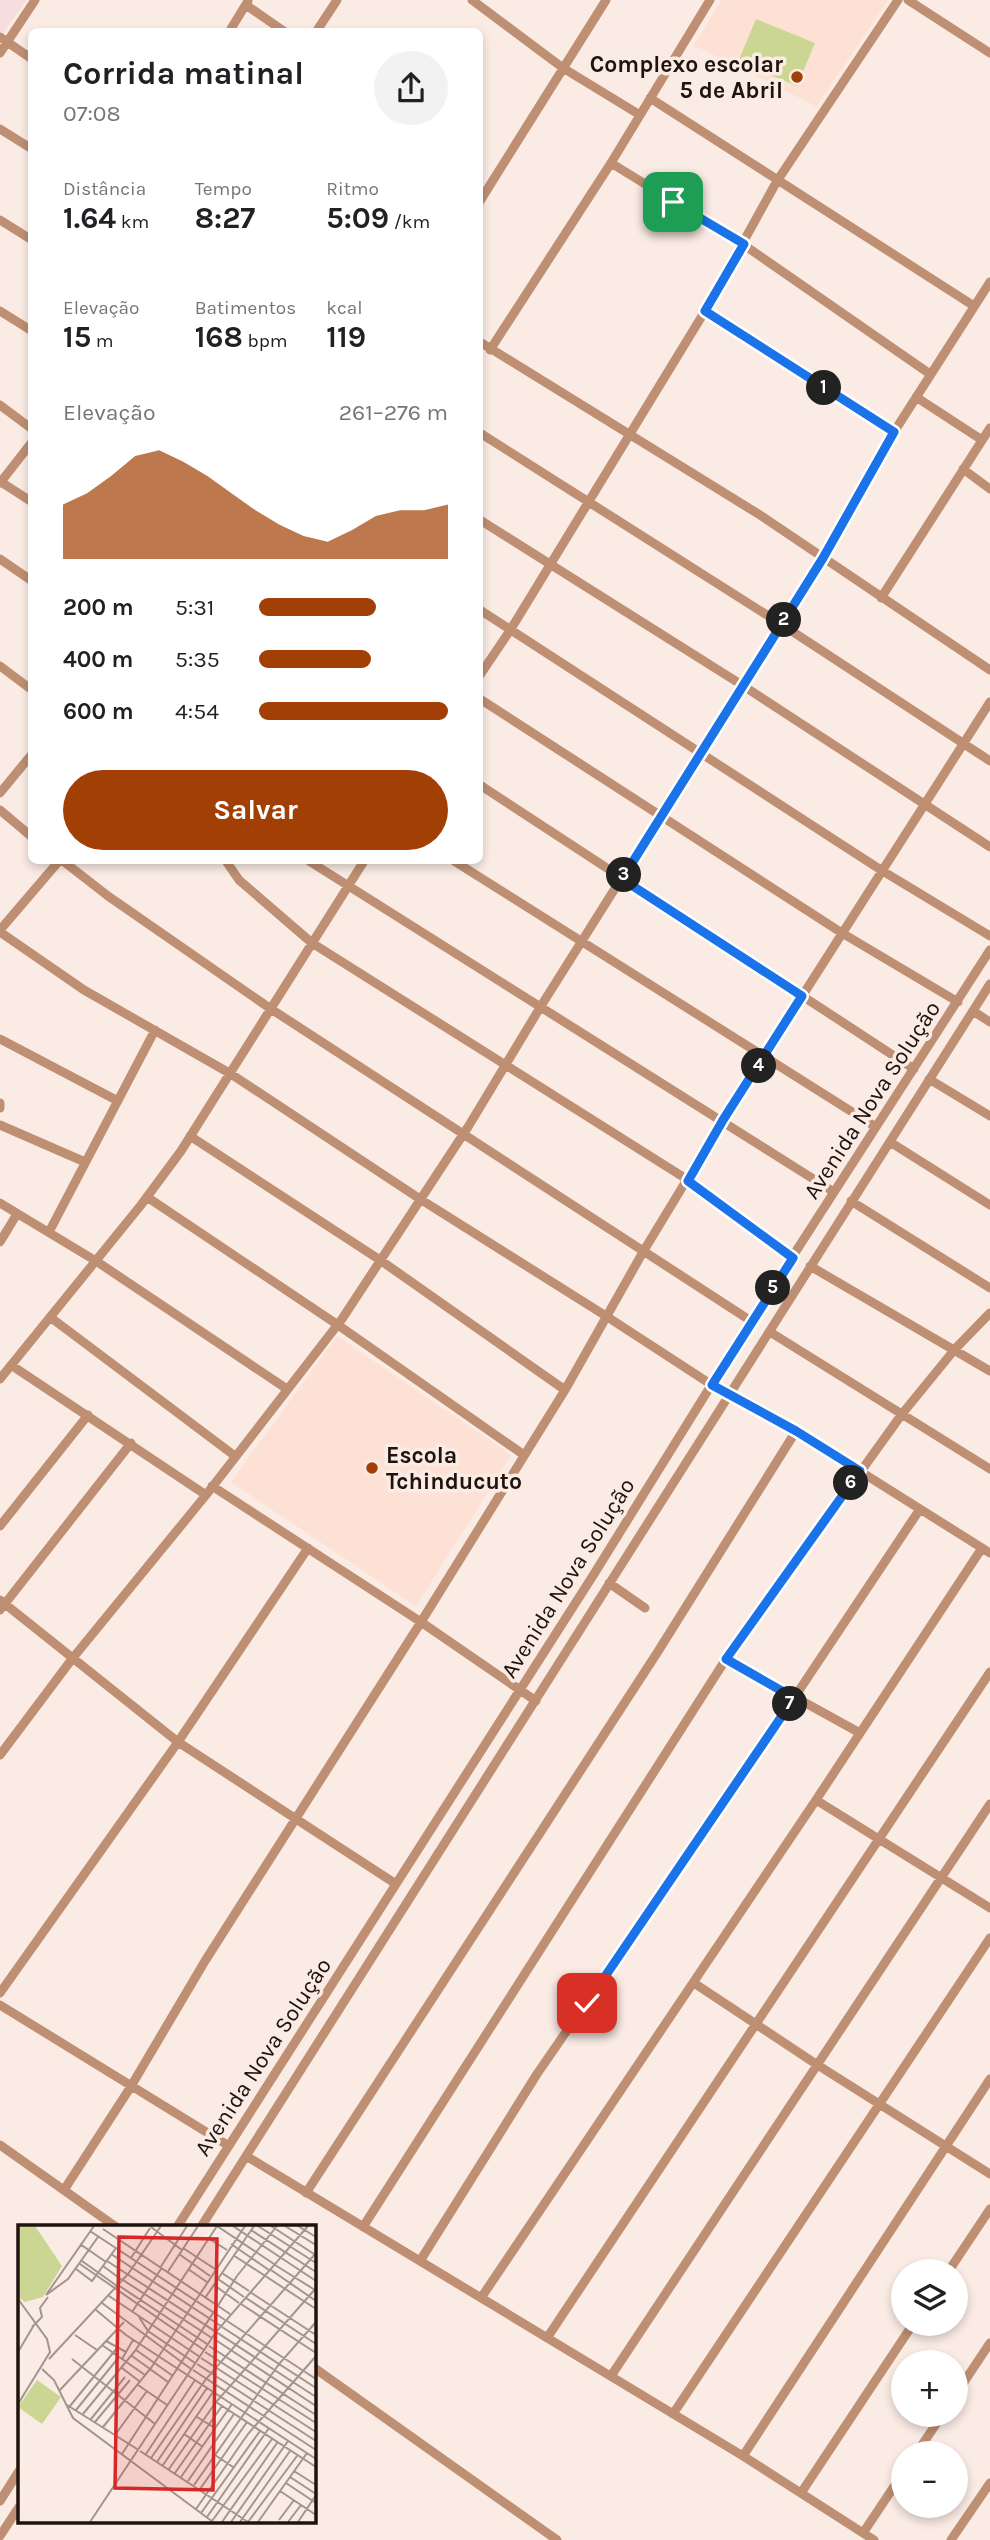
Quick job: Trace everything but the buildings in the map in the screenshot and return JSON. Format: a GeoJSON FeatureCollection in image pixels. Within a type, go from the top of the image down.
{"type":"FeatureCollection","features":[{"type":"Feature","properties":{"kind":"street"},"geometry":{"type":"LineString","coordinates":[[0,53],[3,39],[35,0]]}},
{"type":"Feature","properties":{"kind":"street"},"geometry":{"type":"LineString","coordinates":[[319,28],[337,0]]}},
{"type":"Feature","properties":{"kind":"street"},"geometry":{"type":"LineString","coordinates":[[472,0],[564,68],[640,115]]}},
{"type":"Feature","properties":{"kind":"street"},"geometry":{"type":"LineString","coordinates":[[483,196],[606,0]]}},
{"type":"Feature","properties":{"kind":"street"},"geometry":{"type":"LineString","coordinates":[[490,350],[611,163],[710,0]]}},
{"type":"Feature","properties":{"kind":"street"},"geometry":{"type":"LineString","coordinates":[[483,671],[705,311],[778,181],[898,0]]}},
{"type":"Feature","properties":{"kind":"street"},"geometry":{"type":"LineString","coordinates":[[908,0],[990,53]]}},
{"type":"Feature","properties":{"kind":"street"},"geometry":{"type":"LineString","coordinates":[[231,28],[247,2],[280,28]]}},
{"type":"Feature","properties":{"kind":"street"},"geometry":{"type":"LineString","coordinates":[[3,39],[28,56]]}},
{"type":"Feature","properties":{"kind":"street"},"geometry":{"type":"LineString","coordinates":[[650,98],[974,306]]}},
{"type":"Feature","properties":{"kind":"street"},"geometry":{"type":"LineString","coordinates":[[0,129],[28,146]]}},
{"type":"Feature","properties":{"kind":"street"},"geometry":{"type":"LineString","coordinates":[[611,163],[744,244],[930,374]]}},
{"type":"Feature","properties":{"kind":"street"},"geometry":{"type":"LineString","coordinates":[[0,220],[28,238]]}},
{"type":"Feature","properties":{"kind":"street"},"geometry":{"type":"LineString","coordinates":[[0,1755],[72,1659],[338,1325],[463,1135],[541,1006],[823,558],[894,432],[990,282]]}},
{"type":"Feature","properties":{"kind":"street"},"geometry":{"type":"LineString","coordinates":[[0,311],[28,328]]}},
{"type":"Feature","properties":{"kind":"street"},"geometry":{"type":"LineString","coordinates":[[705,311],[894,432]]}},
{"type":"Feature","properties":{"kind":"street"},"geometry":{"type":"LineString","coordinates":[[483,344],[695,474],[990,670]]}},
{"type":"Feature","properties":{"kind":"street"},"geometry":{"type":"LineString","coordinates":[[916,397],[982,440]]}},
{"type":"Feature","properties":{"kind":"street"},"geometry":{"type":"LineString","coordinates":[[0,405],[28,426]]}},
{"type":"Feature","properties":{"kind":"street"},"geometry":{"type":"LineString","coordinates":[[881,598],[990,428]]}},
{"type":"Feature","properties":{"kind":"street"},"geometry":{"type":"LineString","coordinates":[[483,435],[781,624],[990,761]]}},
{"type":"Feature","properties":{"kind":"street"},"geometry":{"type":"LineString","coordinates":[[28,447],[0,482],[28,500]]}},
{"type":"Feature","properties":{"kind":"street"},"geometry":{"type":"LineString","coordinates":[[964,469],[990,489]]}},
{"type":"Feature","properties":{"kind":"street"},"geometry":{"type":"LineString","coordinates":[[483,522],[742,685],[990,847]]}},
{"type":"Feature","properties":{"kind":"street"},"geometry":{"type":"LineString","coordinates":[[0,559],[28,578]]}},
{"type":"Feature","properties":{"kind":"street"},"geometry":{"type":"LineString","coordinates":[[483,612],[881,870],[990,936]]}},
{"type":"Feature","properties":{"kind":"street"},"geometry":{"type":"LineString","coordinates":[[0,666],[28,687]]}},
{"type":"Feature","properties":{"kind":"street"},"geometry":{"type":"LineString","coordinates":[[483,701],[842,933],[958,1002]]}},
{"type":"Feature","properties":{"kind":"street"},"geometry":{"type":"LineString","coordinates":[[64,2190],[565,1390],[643,1252],[723,1120],[990,702]]}},
{"type":"Feature","properties":{"kind":"street"},"geometry":{"type":"LineString","coordinates":[[0,793],[28,759]]}},
{"type":"Feature","properties":{"kind":"street"},"geometry":{"type":"LineString","coordinates":[[483,787],[914,1069]]}},
{"type":"Feature","properties":{"kind":"street"},"geometry":{"type":"LineString","coordinates":[[0,810],[28,833]]}},
{"type":"Feature","properties":{"kind":"street"},"geometry":{"type":"LineString","coordinates":[[58,864],[0,931],[84,990],[231,1074],[420,1199],[712,1385],[796,1431],[986,1550],[481,2298]]}},
{"type":"Feature","properties":{"kind":"street"},"geometry":{"type":"LineString","coordinates":[[65,864],[271,1009],[751,1321]]}},
{"type":"Feature","properties":{"kind":"street"},"geometry":{"type":"LineString","coordinates":[[228,864],[239,880],[312,943],[688,1181],[793,1258]]}},
{"type":"Feature","properties":{"kind":"street"},"geometry":{"type":"LineString","coordinates":[[314,864],[834,1192]]}},
{"type":"Feature","properties":{"kind":"street"},"geometry":{"type":"LineString","coordinates":[[0,1379],[147,1197],[190,1136],[362,864]]}},
{"type":"Feature","properties":{"kind":"street"},"geometry":{"type":"LineString","coordinates":[[459,864],[876,1127]]}},
{"type":"Feature","properties":{"kind":"street","name":"Avenida Nova Solução"},"geometry":{"type":"LineString","coordinates":[[178,2225],[520,1690],[751,1321],[990,950]]}},
{"type":"Feature","properties":{"kind":"street","name":"Avenida Nova Solução"},"geometry":{"type":"LineString","coordinates":[[202,2225],[990,984]]}},
{"type":"Feature","properties":{"kind":"street"},"geometry":{"type":"LineString","coordinates":[[973,1011],[990,1022]]}},
{"type":"Feature","properties":{"kind":"street"},"geometry":{"type":"LineString","coordinates":[[49,1232],[155,1030]]}},
{"type":"Feature","properties":{"kind":"street"},"geometry":{"type":"LineString","coordinates":[[0,1039],[118,1101]]}},
{"type":"Feature","properties":{"kind":"street"},"geometry":{"type":"LineString","coordinates":[[929,1079],[990,1116]]}},
{"type":"Feature","properties":{"kind":"street"},"geometry":{"type":"LineString","coordinates":[[0,1103],[0,1108]]}},
{"type":"Feature","properties":{"kind":"street"},"geometry":{"type":"LineString","coordinates":[[0,1125],[86,1162]]}},
{"type":"Feature","properties":{"kind":"street"},"geometry":{"type":"LineString","coordinates":[[190,1136],[380,1261],[565,1390]]}},
{"type":"Feature","properties":{"kind":"street"},"geometry":{"type":"LineString","coordinates":[[890,1143],[990,1205]]}},
{"type":"Feature","properties":{"kind":"street"},"geometry":{"type":"LineString","coordinates":[[147,1197],[338,1325],[524,1455]]}},
{"type":"Feature","properties":{"kind":"street"},"geometry":{"type":"LineString","coordinates":[[851,1201],[990,1288]]}},
{"type":"Feature","properties":{"kind":"street"},"geometry":{"type":"LineString","coordinates":[[0,1203],[96,1261],[287,1389]]}},
{"type":"Feature","properties":{"kind":"street"},"geometry":{"type":"LineString","coordinates":[[0,1242],[17,1214]]}},
{"type":"Feature","properties":{"kind":"street"},"geometry":{"type":"LineString","coordinates":[[810,1266],[990,1371]]}},
{"type":"Feature","properties":{"kind":"street"},"geometry":{"type":"LineString","coordinates":[[363,2227],[726,1659],[902,1414],[955,1349],[990,1312]]}},
{"type":"Feature","properties":{"kind":"street"},"geometry":{"type":"LineString","coordinates":[[50,1317],[235,1456]]}},
{"type":"Feature","properties":{"kind":"street"},"geometry":{"type":"LineString","coordinates":[[770,1332],[990,1469]]}},
{"type":"Feature","properties":{"kind":"street"},"geometry":{"type":"LineString","coordinates":[[11,1365],[206,1494]]}},
{"type":"Feature","properties":{"kind":"street"},"geometry":{"type":"LineString","coordinates":[[0,1526],[88,1415]]}},
{"type":"Feature","properties":{"kind":"street"},"geometry":{"type":"LineString","coordinates":[[306,2193],[650,1664],[796,1431]]}},
{"type":"Feature","properties":{"kind":"street"},"geometry":{"type":"LineString","coordinates":[[131,1443],[2,1605],[178,1742],[396,1884]]}},
{"type":"Feature","properties":{"kind":"street"},"geometry":{"type":"LineString","coordinates":[[212,1486],[421,1622],[536,1701]]}},
{"type":"Feature","properties":{"kind":"street"},"geometry":{"type":"LineString","coordinates":[[420,2261],[537,2074],[920,1509]]}},
{"type":"Feature","properties":{"kind":"street"},"geometry":{"type":"LineString","coordinates":[[0,1993],[178,1742],[308,1548]]}},
{"type":"Feature","properties":{"kind":"street"},"geometry":{"type":"LineString","coordinates":[[610,1583],[645,1608]]}},
{"type":"Feature","properties":{"kind":"street"},"geometry":{"type":"LineString","coordinates":[[726,1659],[860,1733]]}},
{"type":"Feature","properties":{"kind":"street"},"geometry":{"type":"LineString","coordinates":[[547,2338],[990,1672]]}},
{"type":"Feature","properties":{"kind":"street"},"geometry":{"type":"LineString","coordinates":[[816,1800],[990,1908]]}},
{"type":"Feature","properties":{"kind":"street"},"geometry":{"type":"LineString","coordinates":[[611,2376],[990,1804]]}},
{"type":"Feature","properties":{"kind":"street"},"geometry":{"type":"LineString","coordinates":[[673,2414],[990,1938]]}},
{"type":"Feature","properties":{"kind":"street"},"geometry":{"type":"LineString","coordinates":[[694,1983],[990,2174]]}},
{"type":"Feature","properties":{"kind":"street"},"geometry":{"type":"LineString","coordinates":[[0,2005],[130,2088],[229,2146]]}},
{"type":"Feature","properties":{"kind":"street"},"geometry":{"type":"LineString","coordinates":[[743,2456],[990,2079]]}},
{"type":"Feature","properties":{"kind":"street"},"geometry":{"type":"LineString","coordinates":[[0,2145],[113,2225]]}},
{"type":"Feature","properties":{"kind":"street"},"geometry":{"type":"LineString","coordinates":[[246,2156],[743,2456],[874,2540]]}},
{"type":"Feature","properties":{"kind":"street"},"geometry":{"type":"LineString","coordinates":[[957,2259],[990,2209]]}},
{"type":"Feature","properties":{"kind":"street"},"geometry":{"type":"LineString","coordinates":[[801,2493],[905,2336]]}},
{"type":"Feature","properties":{"kind":"street"},"geometry":{"type":"LineString","coordinates":[[968,2376],[990,2343]]}},
{"type":"Feature","properties":{"kind":"street"},"geometry":{"type":"LineString","coordinates":[[315,2368],[557,2540]]}},
{"type":"Feature","properties":{"kind":"street"},"geometry":{"type":"LineString","coordinates":[[0,2501],[18,2473]]}},
{"type":"Feature","properties":{"kind":"street"},"geometry":{"type":"LineString","coordinates":[[951,2540],[990,2483]]}},
{"type":"Feature","properties":{"kind":"street"},"geometry":{"type":"LineString","coordinates":[[863,2533],[891,2491]]}},
{"type":"Feature","properties":{"kind":"street"},"geometry":{"type":"LineString","coordinates":[[0,2536],[18,2509]]}},
{"type":"Feature","properties":{"kind":"shaded area"},"geometry":{"type":"Polygon","coordinates":[[[0,0],[27,0],[0,37],[0,0]]]}},
{"type":"Feature","properties":{"kind":"shaded area","name":"Complexo escolar 5 de Abril"},"geometry":{"type":"Polygon","coordinates":[[[722,0],[888,0],[815,109],[816,106],[700,48],[692,48],[722,0]]]}},
{"type":"Feature","properties":{"kind":"shaded area","name":"Escola Tchinducuto"},"geometry":{"type":"Polygon","coordinates":[[[337,1336],[511,1455],[416,1606],[231,1482],[337,1336]]]}},
{"type":"Feature","properties":{"kind":"green space"},"geometry":{"type":"Polygon","coordinates":[[[756,19],[815,43],[797,86],[738,62],[756,19]]]}},
{"type":"Feature","properties":{"kind":"place","name":"Complexo escolar 5 de Abril"},"geometry":{"type":"Point","coordinates":[797,77]}},
{"type":"Feature","properties":{"kind":"place","name":"Escola Tchinducuto"},"geometry":{"type":"Point","coordinates":[372,1468]}},
{"type":"Feature","properties":{"kind":"route"},"geometry":{"type":"LineString","coordinates":[[587,2003],[794,1698],[726,1659],[860,1471],[796,1431],[712,1385],[793,1258],[688,1181],[723,1120],[802,996],[622,879],[823,558],[894,432],[705,311],[744,244],[673,202]]}}]}
